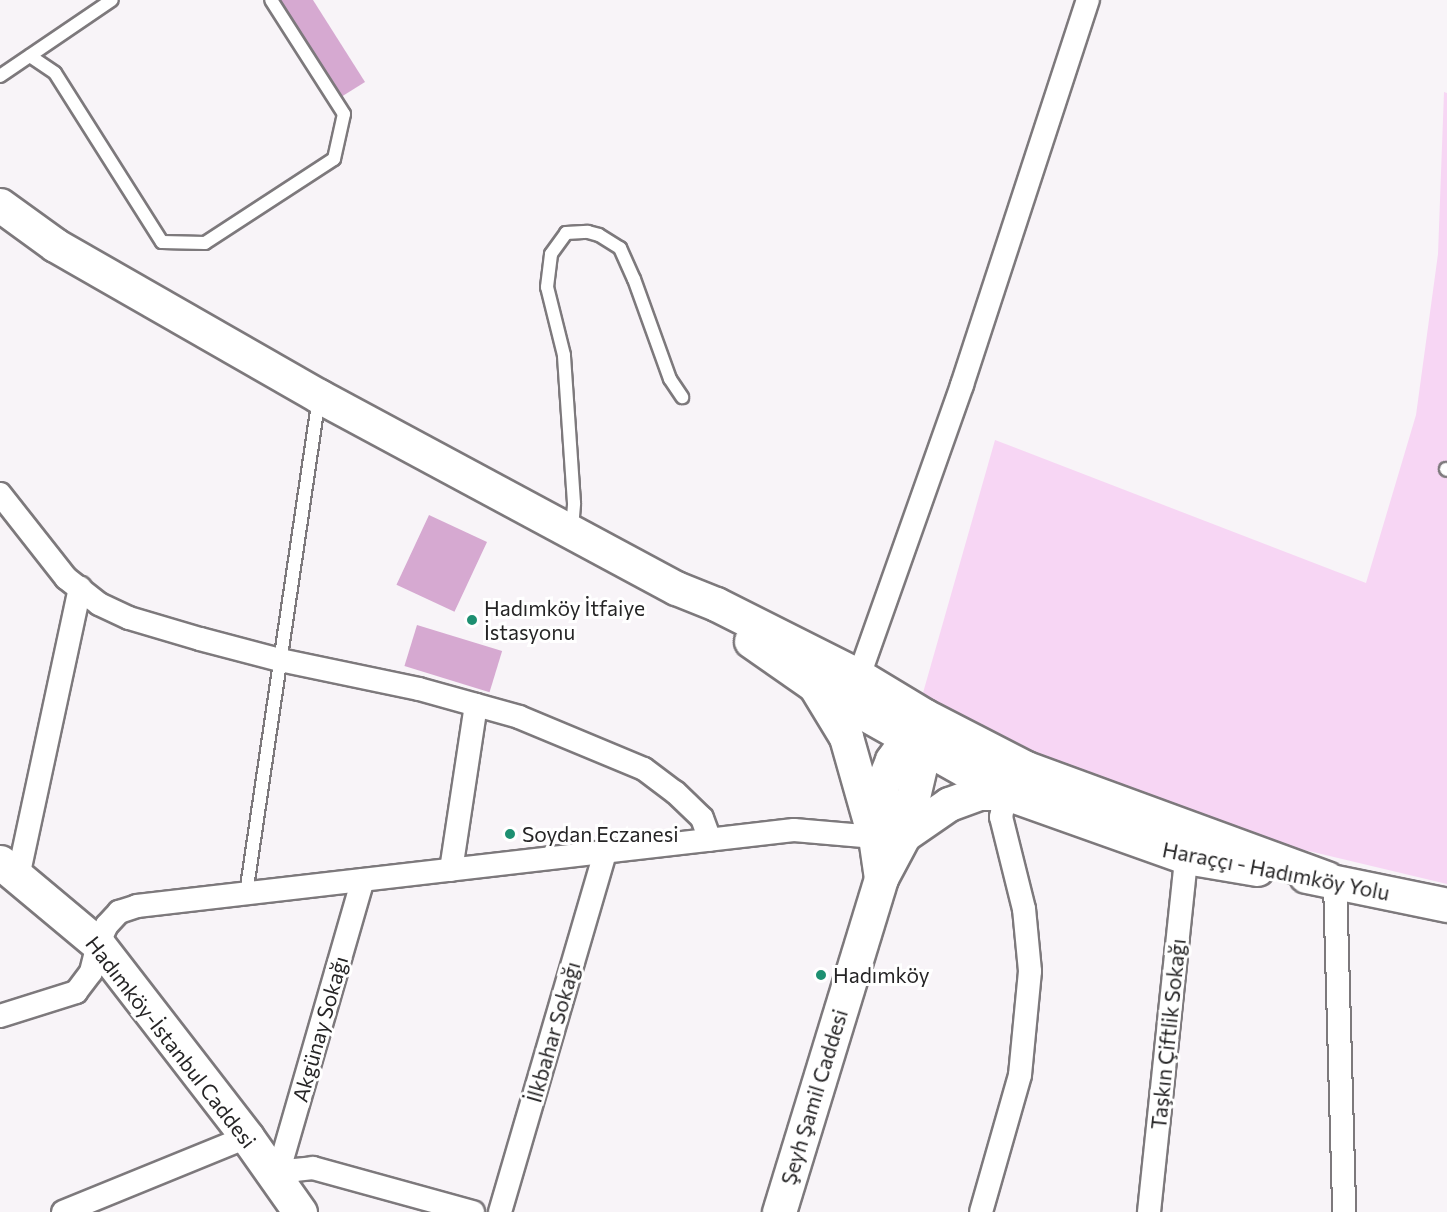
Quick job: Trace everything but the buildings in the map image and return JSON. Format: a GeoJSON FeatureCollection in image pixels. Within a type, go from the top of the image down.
{"type":"FeatureCollection","features":[{"type":"Feature","properties":{"kind":"main road"},"geometry":{"type":"LineString","coordinates":[[0,205],[55,245],[319,396],[676,588],[716,604],[858,676],[919,734],[1006,794]]}},
{"type":"Feature","properties":{"kind":"main road"},"geometry":{"type":"LineString","coordinates":[[676,588],[814,685],[919,734],[1026,768],[1330,880]]}},
{"type":"Feature","properties":{"kind":"main road"},"geometry":{"type":"LineString","coordinates":[[814,685],[846,737],[890,836],[949,804],[979,793],[1006,794]]}},
{"type":"Feature","properties":{"kind":"main road","name":"Şeyh Şamil Caddesi"},"geometry":{"type":"LineString","coordinates":[[779,1212],[882,878],[890,836],[919,734]]}},
{"type":"Feature","properties":{"kind":"main road","name":"Haraççı - Hadımköy Yolu"},"geometry":{"type":"LineString","coordinates":[[1006,794],[1186,857],[1330,880],[1447,905]]}},
{"type":"Feature","properties":{"kind":"main road","name":"Hadımköy-İstanbul Caddesi"},"geometry":{"type":"LineString","coordinates":[[9,870],[98,944],[247,1137],[300,1212]]}},
{"type":"Feature","properties":{"kind":"street"},"geometry":{"type":"LineString","coordinates":[[858,676],[962,385],[1089,0]]}},
{"type":"Feature","properties":{"kind":"street"},"geometry":{"type":"LineString","coordinates":[[0,494],[66,578],[99,604],[129,618],[280,660],[419,689],[519,717],[644,769],[675,792],[702,818],[710,840]]}},
{"type":"Feature","properties":{"kind":"street"},"geometry":{"type":"LineString","coordinates":[[9,870],[80,588]]}},
{"type":"Feature","properties":{"kind":"street"},"geometry":{"type":"LineString","coordinates":[[451,870],[476,705]]}},
{"type":"Feature","properties":{"kind":"street"},"geometry":{"type":"LineString","coordinates":[[981,1212],[1020,1075],[1030,971],[1027,930],[1001,818],[1006,794]]}},
{"type":"Feature","properties":{"kind":"street"},"geometry":{"type":"LineString","coordinates":[[0,1016],[76,992],[91,972],[98,944],[107,925],[119,912],[137,906],[794,830],[890,836]]}},
{"type":"Feature","properties":{"kind":"street","name":"İlkbahar Sokağı"},"geometry":{"type":"LineString","coordinates":[[500,1212],[605,852]]}},
{"type":"Feature","properties":{"kind":"street","name":"Taşkın Çiftlik Sokağı"},"geometry":{"type":"LineString","coordinates":[[1149,1212],[1186,857]]}},
{"type":"Feature","properties":{"kind":"street","name":"Akgünay Sokağı"},"geometry":{"type":"LineString","coordinates":[[277,1177],[363,880]]}},
{"type":"Feature","properties":{"kind":"street"},"geometry":{"type":"LineString","coordinates":[[1330,880],[1344,1212]]}},
{"type":"Feature","properties":{"kind":"street"},"geometry":{"type":"LineString","coordinates":[[63,1212],[247,1137]]}},
{"type":"Feature","properties":{"kind":"street"},"geometry":{"type":"LineString","coordinates":[[277,1177],[295,1170],[313,1168],[473,1212]]}},
{"type":"Feature","properties":{"kind":"lane"},"geometry":{"type":"LineString","coordinates":[[0,76],[112,0]]}},
{"type":"Feature","properties":{"kind":"lane"},"geometry":{"type":"LineString","coordinates":[[30,56],[55,74],[162,242],[205,243],[334,159],[344,114],[271,0]]}},
{"type":"Feature","properties":{"kind":"lane"},"geometry":{"type":"LineString","coordinates":[[572,532],[574,503],[564,355],[548,287],[551,254],[566,233],[588,232],[610,240],[620,248],[634,279],[670,379],[682,397]]}},
{"type":"Feature","properties":{"kind":"lane"},"geometry":{"type":"LineString","coordinates":[[246,894],[319,396]]}},
{"type":"Feature","properties":{"kind":"shaded area"},"geometry":{"type":"Polygon","coordinates":[[[1444,92],[1447,93],[1447,884],[1171,818],[921,700],[995,440],[1366,583],[1416,415],[1438,254],[1444,92]]]}},
{"type":"Feature","properties":{"kind":"place","name":"Hadımköy İtfaiye İstasyonu"},"geometry":{"type":"Point","coordinates":[472,620]}},
{"type":"Feature","properties":{"kind":"place","name":"Soydan Eczanesi"},"geometry":{"type":"Point","coordinates":[510,834]}},
{"type":"Feature","properties":{"kind":"place","name":"Hadımköy"},"geometry":{"type":"Point","coordinates":[821,975]}}]}
